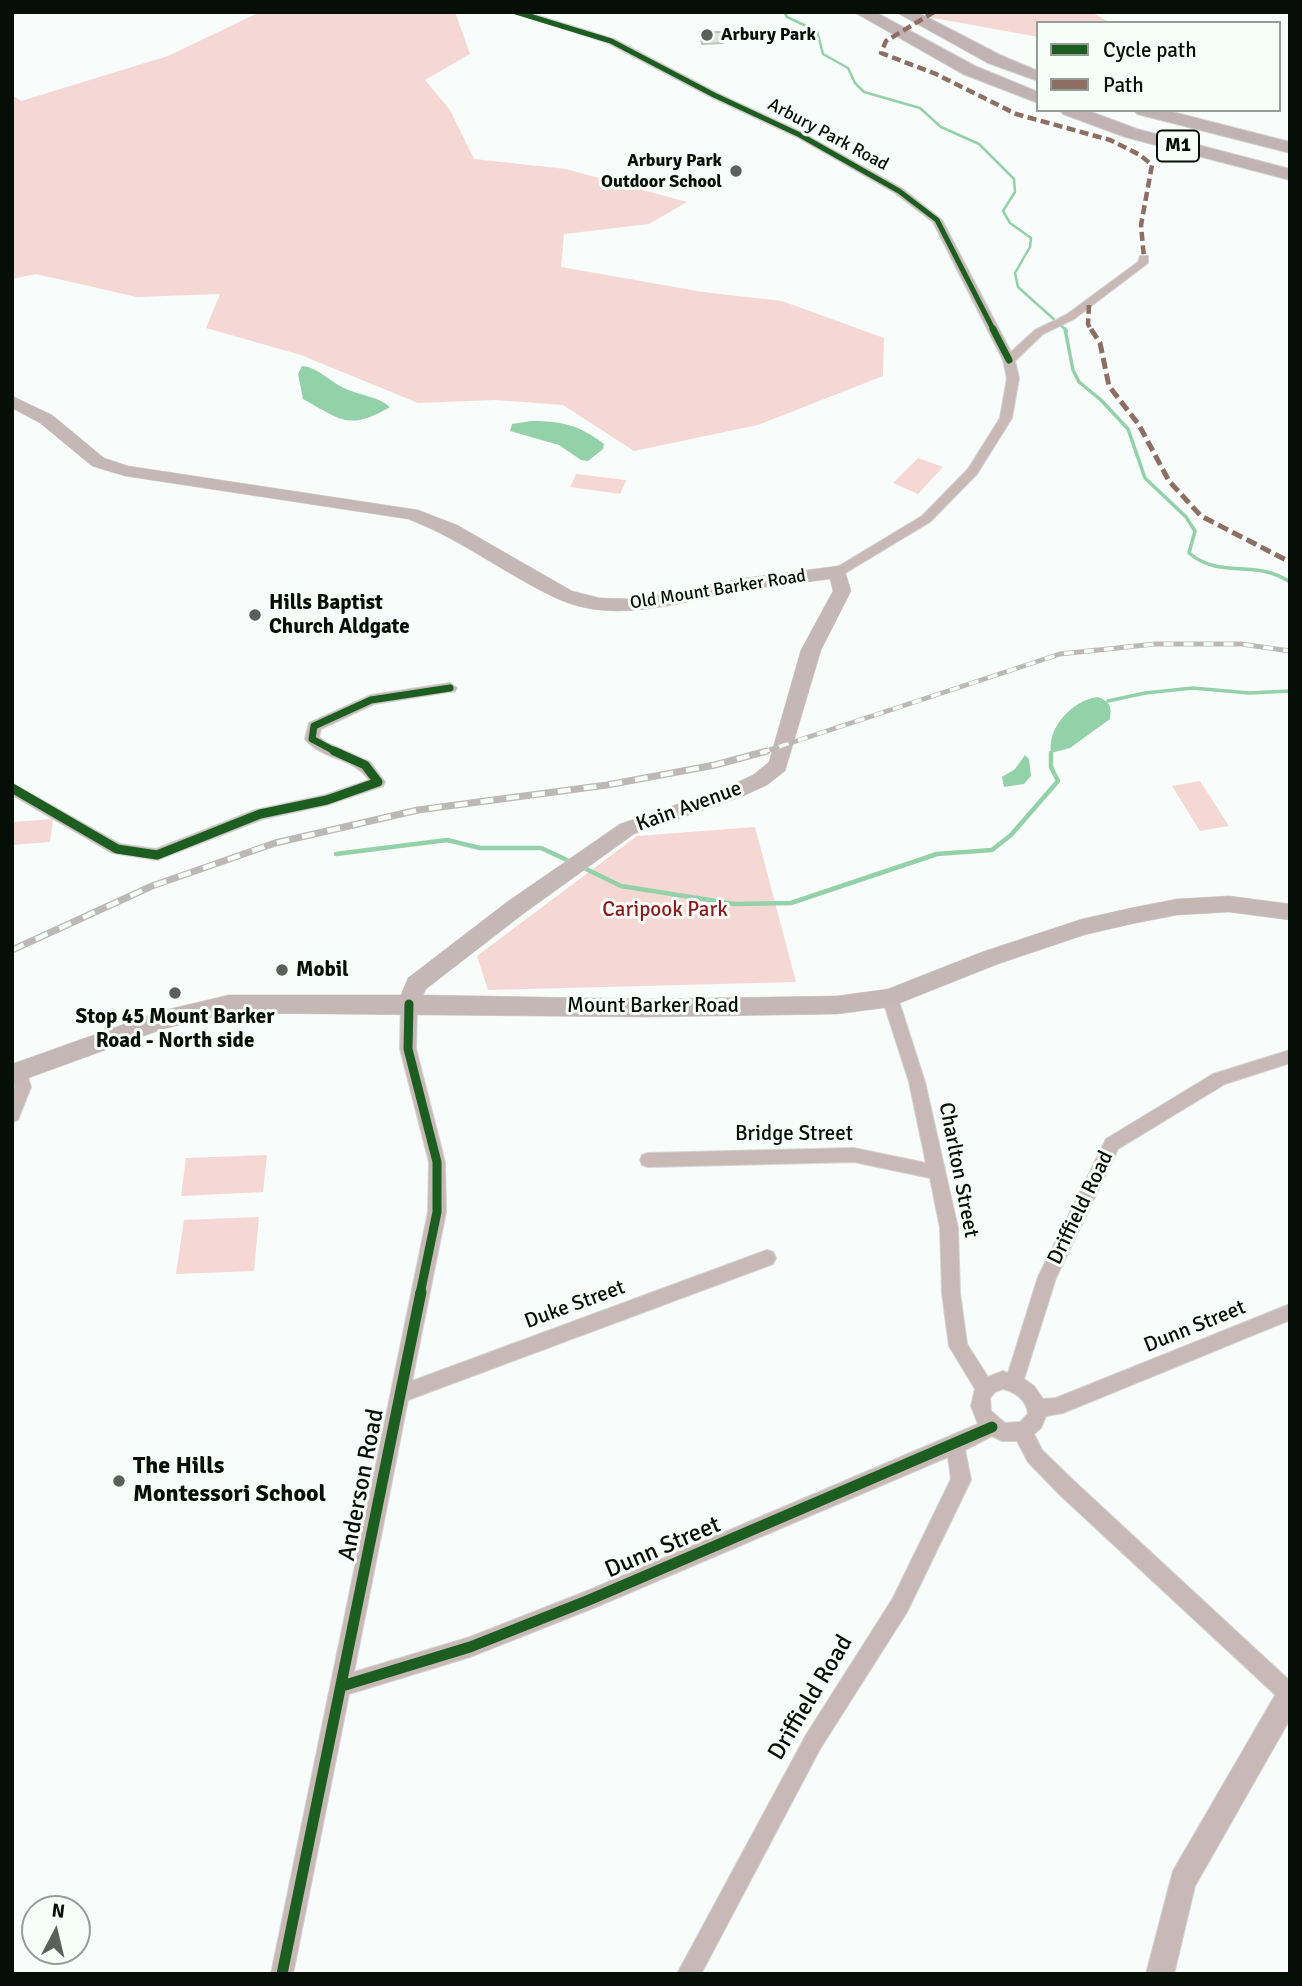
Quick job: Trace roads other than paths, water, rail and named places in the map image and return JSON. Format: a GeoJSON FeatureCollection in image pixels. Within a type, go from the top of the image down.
{"type":"FeatureCollection","features":[{"type":"Feature","properties":{"kind":"highway"},"geometry":{"type":"LineString","coordinates":[[862,12],[969,70],[1036,98]]}},
{"type":"Feature","properties":{"kind":"highway"},"geometry":{"type":"LineString","coordinates":[[904,12],[995,59],[1036,76]]}},
{"type":"Feature","properties":{"kind":"highway","name":"M1"},"geometry":{"type":"LineString","coordinates":[[1075,112],[1131,132],[1290,176]]}},
{"type":"Feature","properties":{"kind":"highway","name":"M1"},"geometry":{"type":"LineString","coordinates":[[1129,112],[1205,137],[1290,158]]}},
{"type":"Feature","properties":{"kind":"highway"},"geometry":{"type":"LineString","coordinates":[[1151,112],[1290,148]]}},
{"type":"Feature","properties":{"kind":"highway"},"geometry":{"type":"LineString","coordinates":[[1200,152],[1290,182]]}},
{"type":"Feature","properties":{"kind":"main road","name":"Old Mount Barker Road"},"geometry":{"type":"LineString","coordinates":[[17,407],[46,419],[98,462],[125,471],[412,514],[451,528],[566,594],[600,604],[634,605],[746,584],[838,572]]}},
{"type":"Feature","properties":{"kind":"main road","name":"Kain Avenue"},"geometry":{"type":"LineString","coordinates":[[409,1004],[416,984],[515,908],[627,829],[734,792],[760,780],[778,766],[811,650],[842,591],[838,572]]}},
{"type":"Feature","properties":{"kind":"main road","name":"Mount Barker Road"},"geometry":{"type":"LineString","coordinates":[[16,1073],[161,1020],[229,1004],[647,1008],[837,1005],[890,998],[1082,927],[1131,916],[1177,907],[1229,904],[1290,912]]}},
{"type":"Feature","properties":{"kind":"street","name":"Arbury Park Road"},"geometry":{"type":"LineString","coordinates":[[516,12],[611,41],[714,95],[800,135],[899,191],[937,220],[1009,360]]}},
{"type":"Feature","properties":{"kind":"street"},"geometry":{"type":"LineString","coordinates":[[1009,360],[1045,328],[1070,317],[1143,263],[1144,258]]}},
{"type":"Feature","properties":{"kind":"street","name":"Old Mount Barker Road"},"geometry":{"type":"LineString","coordinates":[[838,572],[926,519],[973,471],[1006,418],[1013,378],[1009,360]]}},
{"type":"Feature","properties":{"kind":"street"},"geometry":{"type":"LineString","coordinates":[[12,788],[117,849],[157,855],[260,814],[327,800],[377,782],[372,770],[356,758],[322,748],[312,739],[314,726],[370,700],[450,688]]}},
{"type":"Feature","properties":{"kind":"street","name":"Charlton Street"},"geometry":{"type":"LineString","coordinates":[[890,998],[918,1082],[949,1228],[951,1293],[958,1346],[985,1388]]}},
{"type":"Feature","properties":{"kind":"street","name":"Anderson Road"},"geometry":{"type":"LineString","coordinates":[[282,1974],[437,1212],[437,1163],[408,1049],[409,1004]]}},
{"type":"Feature","properties":{"kind":"street","name":"Driffield Road"},"geometry":{"type":"LineString","coordinates":[[1014,1382],[1047,1277],[1112,1144],[1219,1079],[1290,1056]]}},
{"type":"Feature","properties":{"kind":"street"},"geometry":{"type":"LineString","coordinates":[[12,1115],[23,1087],[16,1073]]}},
{"type":"Feature","properties":{"kind":"street","name":"Bridge Street"},"geometry":{"type":"LineString","coordinates":[[648,1160],[855,1155],[938,1173]]}},
{"type":"Feature","properties":{"kind":"street","name":"Duke Street"},"geometry":{"type":"LineString","coordinates":[[400,1394],[767,1258]]}},
{"type":"Feature","properties":{"kind":"street","name":"Dunn Street"},"geometry":{"type":"LineString","coordinates":[[1037,1408],[1056,1407],[1290,1312]]}},
{"type":"Feature","properties":{"kind":"street"},"geometry":{"type":"LineString","coordinates":[[1014,1382],[1030,1392],[1037,1408],[1033,1422],[1022,1432],[1007,1433],[992,1427],[980,1408],[980,1397],[985,1388],[993,1383],[1014,1382]]}},
{"type":"Feature","properties":{"kind":"street","name":"Dunn Street"},"geometry":{"type":"LineString","coordinates":[[342,1686],[470,1647],[589,1600],[992,1427]]}},
{"type":"Feature","properties":{"kind":"street"},"geometry":{"type":"LineString","coordinates":[[1022,1432],[1035,1455],[1067,1489],[1290,1694],[1183,1881],[1160,1974]]}},
{"type":"Feature","properties":{"kind":"street","name":"Driffield Road"},"geometry":{"type":"LineString","coordinates":[[688,1974],[813,1742],[900,1605],[961,1480],[955,1445]]}},
{"type":"Feature","properties":{"kind":"waterway"},"geometry":{"type":"LineString","coordinates":[[784,12],[787,17],[817,31],[823,54],[848,68],[855,83],[864,92],[920,108],[941,127],[979,144],[1014,179],[1015,192],[1003,211],[1010,223],[1031,238],[1030,247],[1015,273],[1018,287],[1065,329]]}},
{"type":"Feature","properties":{"kind":"waterway"},"geometry":{"type":"LineString","coordinates":[[1065,329],[1073,370],[1079,382],[1101,400],[1128,429],[1145,478],[1186,517],[1195,531],[1189,553],[1213,566],[1263,571],[1290,582]]}},
{"type":"Feature","properties":{"kind":"waterway"},"geometry":{"type":"LineString","coordinates":[[1108,701],[1145,693],[1193,688],[1249,693],[1290,691]]}},
{"type":"Feature","properties":{"kind":"waterway"},"geometry":{"type":"LineString","coordinates":[[586,869],[621,886],[735,904],[791,903],[937,854],[992,850],[1011,835],[1058,781],[1051,767],[1051,753]]}},
{"type":"Feature","properties":{"kind":"waterway"},"geometry":{"type":"LineString","coordinates":[[336,854],[447,840],[480,848],[541,848],[567,860]]}},
{"type":"Feature","properties":{"kind":"railway"},"geometry":{"type":"LineString","coordinates":[[762,752],[1060,654],[1155,644],[1241,644],[1290,651]]}},
{"type":"Feature","properties":{"kind":"railway"},"geometry":{"type":"LineString","coordinates":[[762,752],[767,751]]}},
{"type":"Feature","properties":{"kind":"railway"},"geometry":{"type":"LineString","coordinates":[[12,950],[152,886],[275,843],[418,810],[607,785],[715,765],[762,752]]}},
{"type":"Feature","properties":{"kind":"place","name":"Arbury Park"},"geometry":{"type":"Point","coordinates":[707,35]}},
{"type":"Feature","properties":{"kind":"place","name":"Arbury Park Outdoor School"},"geometry":{"type":"Point","coordinates":[736,171]}},
{"type":"Feature","properties":{"kind":"place","name":"Hills Baptist Church Aldgate"},"geometry":{"type":"Point","coordinates":[255,615]}},
{"type":"Feature","properties":{"kind":"place","name":"Mobil"},"geometry":{"type":"Point","coordinates":[282,970]}},
{"type":"Feature","properties":{"kind":"place","name":"Stop 45 Mount Barker Road - North side"},"geometry":{"type":"Point","coordinates":[175,993]}},
{"type":"Feature","properties":{"kind":"place","name":"The Hills Montessori School"},"geometry":{"type":"Point","coordinates":[119,1481]}},
{"type":"Feature","properties":{"kind":"park label","name":"Caripook Park"},"geometry":{"type":"Point","coordinates":[665,910]}}]}
